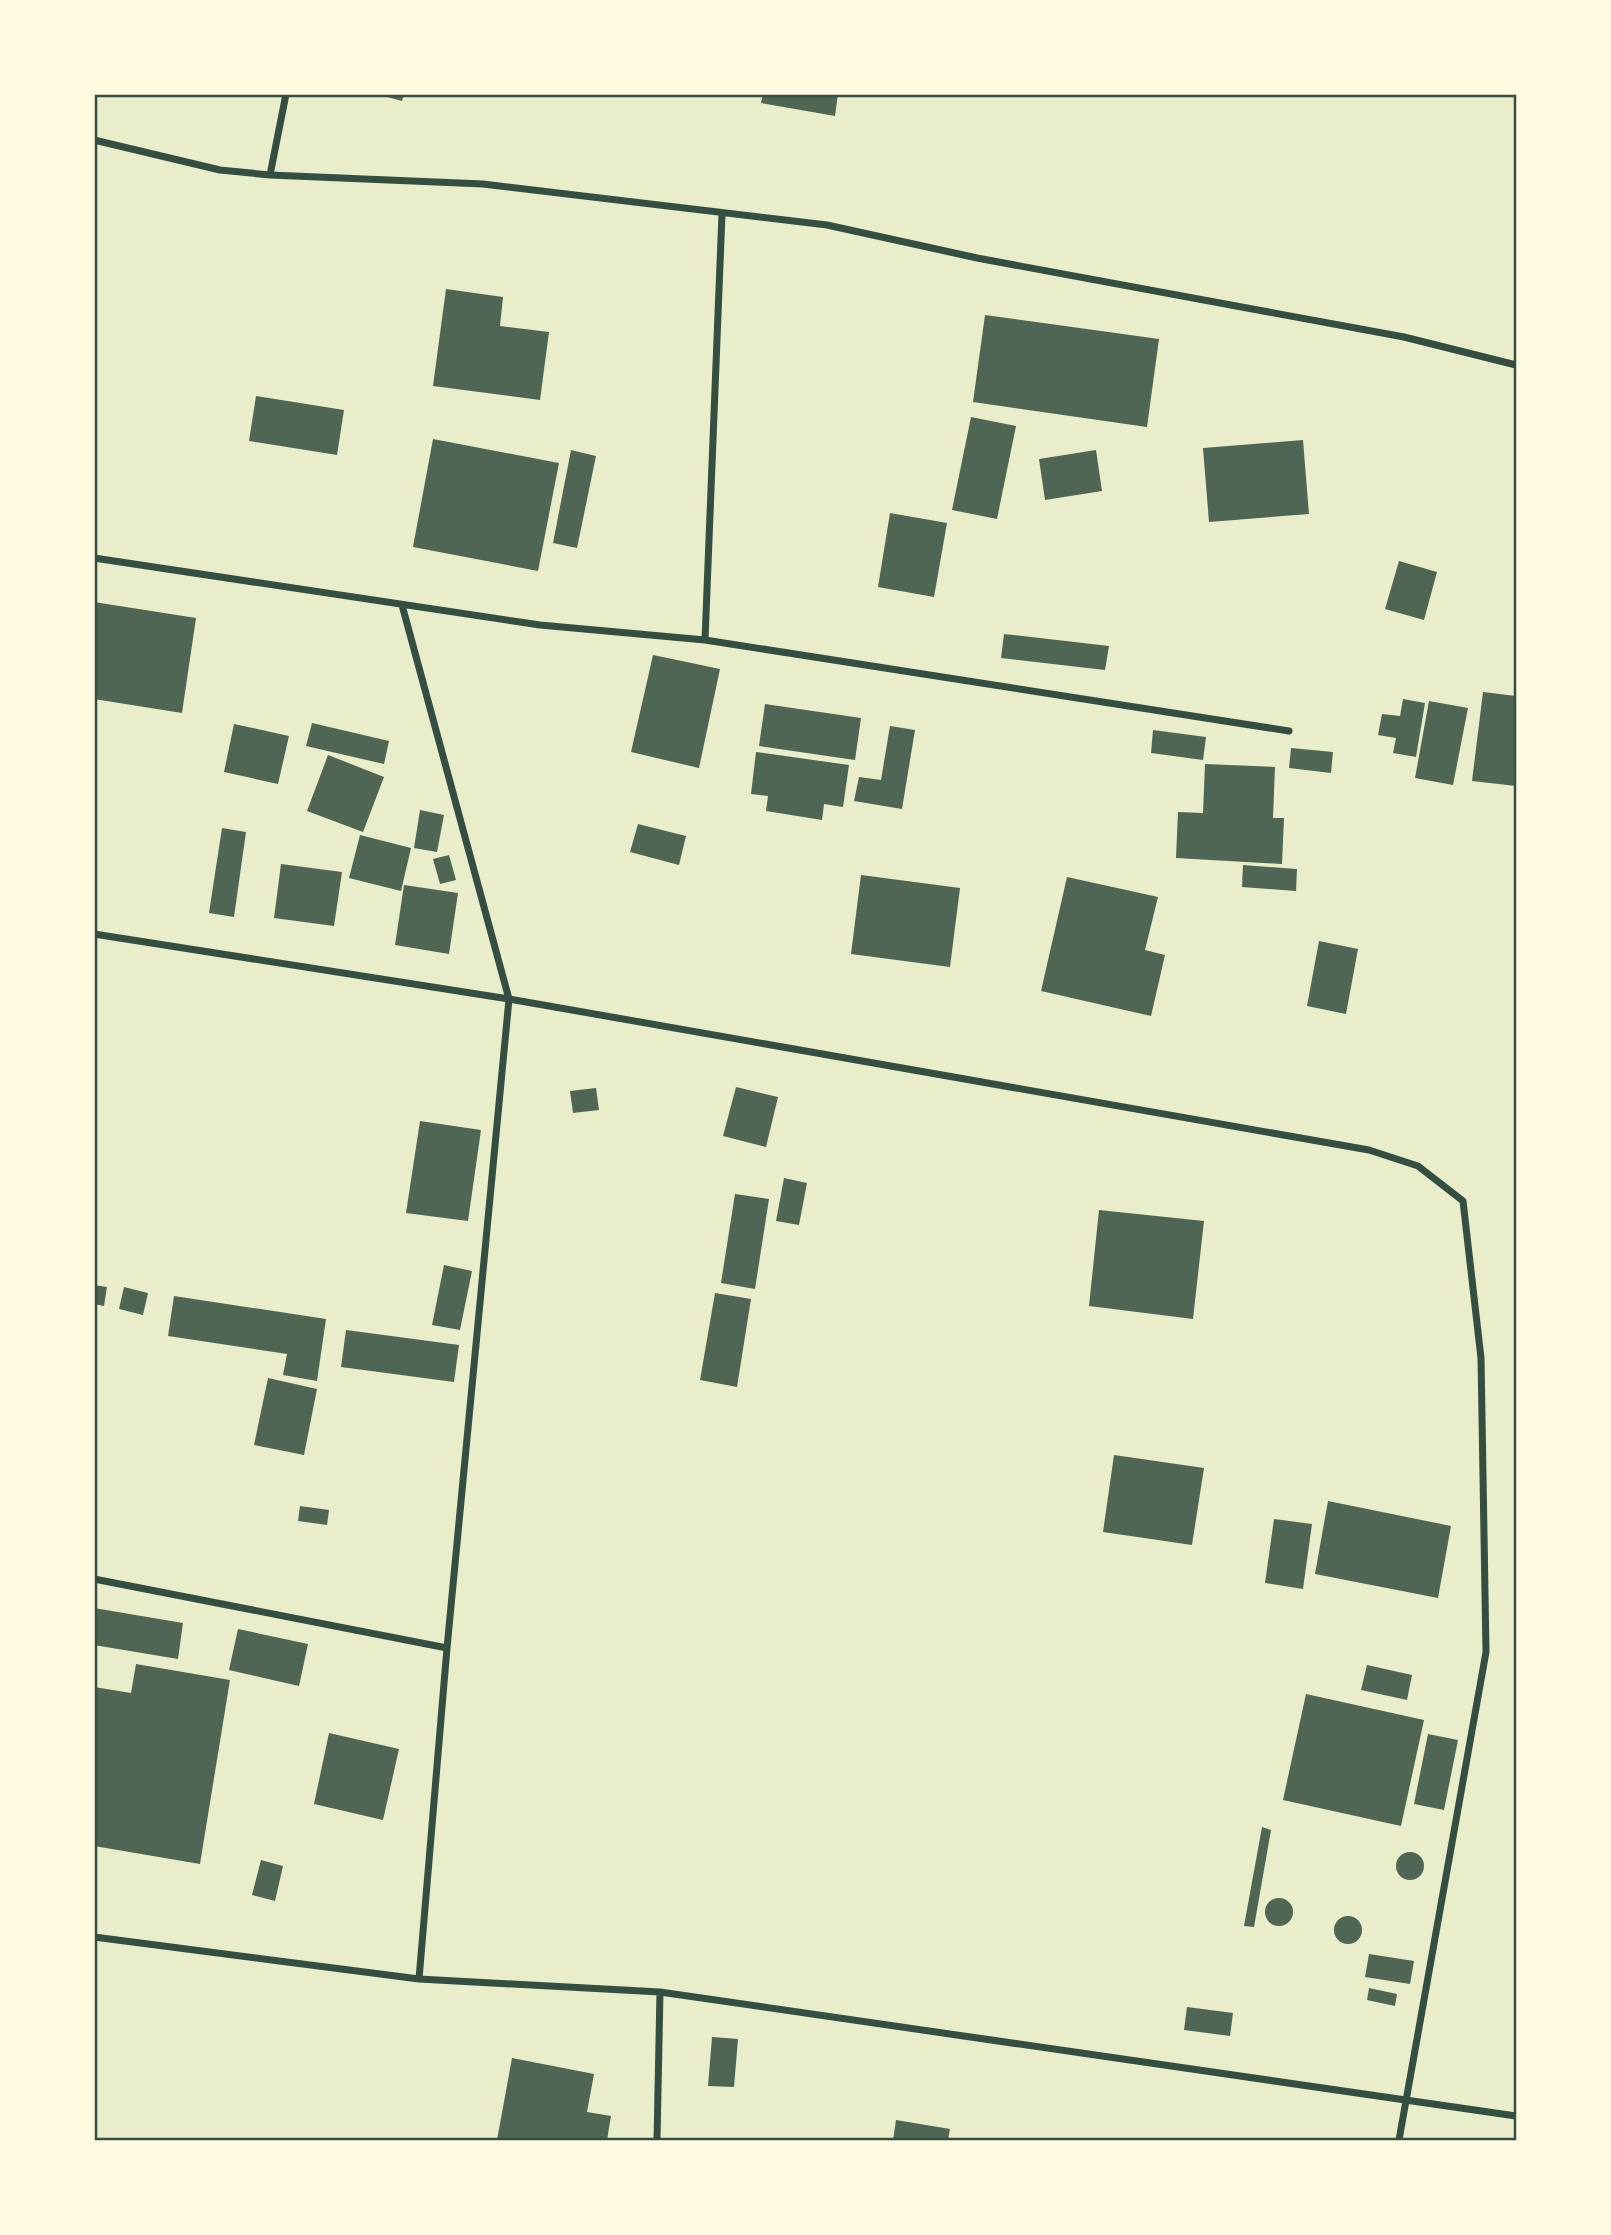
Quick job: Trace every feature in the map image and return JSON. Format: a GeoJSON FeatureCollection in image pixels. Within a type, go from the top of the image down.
{"type":"FeatureCollection","features":[{"type":"Feature","properties":{"kind":"street"},"geometry":{"type":"LineString","coordinates":[[270,175],[286,94]]}},
{"type":"Feature","properties":{"kind":"street"},"geometry":{"type":"LineString","coordinates":[[94,140],[219,170],[270,175],[483,184],[827,225],[977,258],[1404,337],[1517,365]]}},
{"type":"Feature","properties":{"kind":"street"},"geometry":{"type":"LineString","coordinates":[[705,640],[722,214]]}},
{"type":"Feature","properties":{"kind":"street"},"geometry":{"type":"LineString","coordinates":[[94,558],[540,625],[705,640],[1289,731]]}},
{"type":"Feature","properties":{"kind":"street"},"geometry":{"type":"LineString","coordinates":[[402,605],[509,999],[447,1648],[419,1979]]}},
{"type":"Feature","properties":{"kind":"street"},"geometry":{"type":"LineString","coordinates":[[94,934],[509,999],[1369,1150],[1418,1166],[1463,1200],[1481,1358],[1486,1652],[1399,2140]]}},
{"type":"Feature","properties":{"kind":"street"},"geometry":{"type":"LineString","coordinates":[[94,1579],[447,1648]]}},
{"type":"Feature","properties":{"kind":"street"},"geometry":{"type":"LineString","coordinates":[[94,1937],[419,1979],[660,1992],[1517,2116]]}},
{"type":"Feature","properties":{"kind":"street"},"geometry":{"type":"LineString","coordinates":[[657,2140],[660,1992]]}},
{"type":"Feature","properties":{"kind":"building"},"geometry":{"type":"Polygon","coordinates":[[[376,94],[404,94],[402,101],[376,94]]]}},
{"type":"Feature","properties":{"kind":"building"},"geometry":{"type":"Polygon","coordinates":[[[763,94],[838,94],[835,116],[761,103],[763,94]]]}},
{"type":"Feature","properties":{"kind":"building"},"geometry":{"type":"Polygon","coordinates":[[[446,289],[503,297],[500,326],[549,332],[540,400],[433,386],[446,289]]]}},
{"type":"Feature","properties":{"kind":"building"},"geometry":{"type":"Polygon","coordinates":[[[985,315],[1159,339],[1147,427],[973,402],[985,315]]]}},
{"type":"Feature","properties":{"kind":"building"},"geometry":{"type":"Polygon","coordinates":[[[256,396],[344,410],[337,455],[249,441],[256,396]]]}},
{"type":"Feature","properties":{"kind":"building"},"geometry":{"type":"Polygon","coordinates":[[[971,417],[1016,426],[997,519],[952,510],[971,417]]]}},
{"type":"Feature","properties":{"kind":"building"},"geometry":{"type":"Polygon","coordinates":[[[433,439],[559,463],[538,571],[413,547],[433,439]]]}},
{"type":"Feature","properties":{"kind":"building"},"geometry":{"type":"Polygon","coordinates":[[[1303,440],[1309,514],[1209,522],[1203,448],[1303,440]]]}},
{"type":"Feature","properties":{"kind":"building"},"geometry":{"type":"Polygon","coordinates":[[[571,450],[596,456],[577,548],[553,543],[571,450]]]}},
{"type":"Feature","properties":{"kind":"building"},"geometry":{"type":"Polygon","coordinates":[[[1096,450],[1102,491],[1045,500],[1039,459],[1096,450]]]}},
{"type":"Feature","properties":{"kind":"building"},"geometry":{"type":"Polygon","coordinates":[[[890,513],[947,523],[934,597],[878,587],[890,513]]]}},
{"type":"Feature","properties":{"kind":"building"},"geometry":{"type":"Polygon","coordinates":[[[1399,561],[1437,572],[1424,620],[1385,609],[1399,561]]]}},
{"type":"Feature","properties":{"kind":"building"},"geometry":{"type":"Polygon","coordinates":[[[94,602],[196,618],[182,713],[94,699],[94,602]]]}},
{"type":"Feature","properties":{"kind":"building"},"geometry":{"type":"Polygon","coordinates":[[[1004,634],[1109,646],[1105,670],[1001,658],[1004,634]]]}},
{"type":"Feature","properties":{"kind":"building"},"geometry":{"type":"Polygon","coordinates":[[[653,655],[720,669],[699,768],[631,752],[653,655]]]}},
{"type":"Feature","properties":{"kind":"building"},"geometry":{"type":"Polygon","coordinates":[[[1483,692],[1516,696],[1516,786],[1472,781],[1483,692]]]}},
{"type":"Feature","properties":{"kind":"building"},"geometry":{"type":"Polygon","coordinates":[[[1403,699],[1425,703],[1416,757],[1393,753],[1396,738],[1378,735],[1382,714],[1400,716],[1403,699]]]}},
{"type":"Feature","properties":{"kind":"building"},"geometry":{"type":"Polygon","coordinates":[[[1429,701],[1468,708],[1453,785],[1415,778],[1429,701]]]}},
{"type":"Feature","properties":{"kind":"building"},"geometry":{"type":"Polygon","coordinates":[[[765,704],[861,718],[855,760],[759,746],[765,704]]]}},
{"type":"Feature","properties":{"kind":"building"},"geometry":{"type":"Polygon","coordinates":[[[312,723],[389,741],[384,764],[306,746],[312,723]]]}},
{"type":"Feature","properties":{"kind":"building"},"geometry":{"type":"Polygon","coordinates":[[[234,724],[289,736],[278,784],[224,772],[234,724]]]}},
{"type":"Feature","properties":{"kind":"building"},"geometry":{"type":"Polygon","coordinates":[[[890,726],[915,730],[902,809],[854,801],[859,777],[881,780],[890,726]]]}},
{"type":"Feature","properties":{"kind":"building"},"geometry":{"type":"Polygon","coordinates":[[[1153,730],[1206,737],[1203,760],[1151,753],[1153,730]]]}},
{"type":"Feature","properties":{"kind":"building"},"geometry":{"type":"Polygon","coordinates":[[[1291,748],[1333,752],[1331,773],[1289,768],[1291,748]]]}},
{"type":"Feature","properties":{"kind":"building"},"geometry":{"type":"Polygon","coordinates":[[[756,752],[849,765],[843,807],[824,804],[822,820],[766,811],[768,796],[751,794],[756,752]]]}},
{"type":"Feature","properties":{"kind":"building"},"geometry":{"type":"Polygon","coordinates":[[[328,755],[384,777],[363,832],[307,811],[328,755]]]}},
{"type":"Feature","properties":{"kind":"building"},"geometry":{"type":"Polygon","coordinates":[[[1205,764],[1275,767],[1273,818],[1284,818],[1282,864],[1176,858],[1178,812],[1203,813],[1205,764]]]}},
{"type":"Feature","properties":{"kind":"building"},"geometry":{"type":"Polygon","coordinates":[[[420,810],[444,815],[437,852],[414,848],[420,810]]]}},
{"type":"Feature","properties":{"kind":"building"},"geometry":{"type":"Polygon","coordinates":[[[638,824],[686,836],[679,865],[630,852],[638,824]]]}},
{"type":"Feature","properties":{"kind":"building"},"geometry":{"type":"Polygon","coordinates":[[[222,828],[246,832],[234,917],[209,913],[222,828]]]}},
{"type":"Feature","properties":{"kind":"building"},"geometry":{"type":"Polygon","coordinates":[[[360,835],[411,848],[401,891],[349,878],[360,835]]]}},
{"type":"Feature","properties":{"kind":"building"},"geometry":{"type":"Polygon","coordinates":[[[449,855],[456,880],[440,884],[433,859],[449,855]]]}},
{"type":"Feature","properties":{"kind":"building"},"geometry":{"type":"Polygon","coordinates":[[[281,864],[342,872],[334,926],[274,918],[281,864]]]}},
{"type":"Feature","properties":{"kind":"building"},"geometry":{"type":"Polygon","coordinates":[[[1243,865],[1297,869],[1296,891],[1242,887],[1243,865]]]}},
{"type":"Feature","properties":{"kind":"building"},"geometry":{"type":"Polygon","coordinates":[[[861,875],[960,888],[950,967],[851,954],[861,875]]]}},
{"type":"Feature","properties":{"kind":"building"},"geometry":{"type":"Polygon","coordinates":[[[1067,877],[1158,897],[1145,950],[1165,955],[1151,1016],[1041,991],[1067,877]]]}},
{"type":"Feature","properties":{"kind":"building"},"geometry":{"type":"Polygon","coordinates":[[[404,885],[458,893],[449,954],[395,945],[404,885]]]}},
{"type":"Feature","properties":{"kind":"building"},"geometry":{"type":"Polygon","coordinates":[[[1319,941],[1358,949],[1346,1014],[1307,1006],[1319,941]]]}},
{"type":"Feature","properties":{"kind":"building"},"geometry":{"type":"Polygon","coordinates":[[[736,1087],[778,1097],[766,1147],[723,1136],[736,1087]]]}},
{"type":"Feature","properties":{"kind":"building"},"geometry":{"type":"Polygon","coordinates":[[[596,1088],[599,1110],[573,1113],[570,1091],[596,1088]]]}},
{"type":"Feature","properties":{"kind":"building"},"geometry":{"type":"Polygon","coordinates":[[[420,1121],[481,1130],[468,1221],[406,1213],[420,1121]]]}},
{"type":"Feature","properties":{"kind":"building"},"geometry":{"type":"Polygon","coordinates":[[[784,1178],[807,1183],[799,1225],[776,1221],[784,1178]]]}},
{"type":"Feature","properties":{"kind":"building"},"geometry":{"type":"Polygon","coordinates":[[[735,1194],[769,1199],[755,1289],[721,1283],[735,1194]]]}},
{"type":"Feature","properties":{"kind":"building"},"geometry":{"type":"Polygon","coordinates":[[[1099,1210],[1204,1221],[1193,1319],[1089,1306],[1099,1210]]]}},
{"type":"Feature","properties":{"kind":"building"},"geometry":{"type":"Polygon","coordinates":[[[444,1265],[472,1271],[460,1330],[432,1325],[444,1265]]]}},
{"type":"Feature","properties":{"kind":"building"},"geometry":{"type":"Polygon","coordinates":[[[94,1285],[107,1287],[104,1306],[94,1304],[94,1285]]]}},
{"type":"Feature","properties":{"kind":"building"},"geometry":{"type":"Polygon","coordinates":[[[124,1287],[148,1293],[143,1315],[119,1309],[124,1287]]]}},
{"type":"Feature","properties":{"kind":"building"},"geometry":{"type":"Polygon","coordinates":[[[715,1293],[751,1299],[737,1387],[700,1380],[715,1293]]]}},
{"type":"Feature","properties":{"kind":"building"},"geometry":{"type":"Polygon","coordinates":[[[174,1296],[326,1319],[317,1381],[283,1375],[287,1354],[168,1336],[174,1296]]]}},
{"type":"Feature","properties":{"kind":"building"},"geometry":{"type":"Polygon","coordinates":[[[346,1330],[459,1345],[454,1382],[341,1367],[346,1330]]]}},
{"type":"Feature","properties":{"kind":"building"},"geometry":{"type":"Polygon","coordinates":[[[268,1378],[317,1389],[304,1455],[254,1445],[268,1378]]]}},
{"type":"Feature","properties":{"kind":"building"},"geometry":{"type":"Polygon","coordinates":[[[1114,1455],[1204,1468],[1192,1545],[1103,1532],[1114,1455]]]}},
{"type":"Feature","properties":{"kind":"building"},"geometry":{"type":"Polygon","coordinates":[[[1328,1501],[1451,1526],[1438,1598],[1315,1574],[1328,1501]]]}},
{"type":"Feature","properties":{"kind":"building"},"geometry":{"type":"Polygon","coordinates":[[[300,1506],[329,1510],[327,1525],[298,1521],[300,1506]]]}},
{"type":"Feature","properties":{"kind":"building"},"geometry":{"type":"Polygon","coordinates":[[[1274,1519],[1312,1524],[1303,1589],[1265,1583],[1274,1519]]]}},
{"type":"Feature","properties":{"kind":"building"},"geometry":{"type":"Polygon","coordinates":[[[94,1608],[183,1623],[178,1659],[94,1645],[94,1608]]]}},
{"type":"Feature","properties":{"kind":"building"},"geometry":{"type":"Polygon","coordinates":[[[238,1629],[308,1644],[299,1686],[229,1670],[238,1629]]]}},
{"type":"Feature","properties":{"kind":"building"},"geometry":{"type":"Polygon","coordinates":[[[136,1664],[230,1680],[200,1864],[94,1846],[94,1687],[131,1693],[136,1664]]]}},
{"type":"Feature","properties":{"kind":"building"},"geometry":{"type":"Polygon","coordinates":[[[1367,1665],[1412,1675],[1407,1700],[1361,1690],[1367,1665]]]}},
{"type":"Feature","properties":{"kind":"building"},"geometry":{"type":"Polygon","coordinates":[[[1306,1694],[1424,1720],[1401,1826],[1283,1800],[1306,1694]]]}},
{"type":"Feature","properties":{"kind":"building"},"geometry":{"type":"Polygon","coordinates":[[[329,1733],[399,1749],[383,1820],[314,1804],[329,1733]]]}},
{"type":"Feature","properties":{"kind":"building"},"geometry":{"type":"Polygon","coordinates":[[[1428,1734],[1458,1740],[1444,1810],[1414,1804],[1428,1734]]]}},
{"type":"Feature","properties":{"kind":"building"},"geometry":{"type":"Polygon","coordinates":[[[1262,1827],[1271,1830],[1254,1927],[1244,1926],[1262,1827]]]}},
{"type":"Feature","properties":{"kind":"building"},"geometry":{"type":"Polygon","coordinates":[[[1410,1852],[1420,1856],[1424,1866],[1420,1876],[1410,1880],[1400,1876],[1396,1866],[1400,1856],[1410,1852]]]}},
{"type":"Feature","properties":{"kind":"building"},"geometry":{"type":"Polygon","coordinates":[[[261,1860],[283,1866],[275,1901],[252,1895],[261,1860]]]}},
{"type":"Feature","properties":{"kind":"building"},"geometry":{"type":"Polygon","coordinates":[[[1279,1898],[1289,1902],[1293,1912],[1289,1922],[1279,1926],[1269,1922],[1265,1912],[1269,1902],[1279,1898]]]}},
{"type":"Feature","properties":{"kind":"building"},"geometry":{"type":"Polygon","coordinates":[[[1348,1916],[1358,1920],[1362,1930],[1358,1940],[1348,1944],[1338,1940],[1334,1930],[1338,1920],[1348,1916]]]}},
{"type":"Feature","properties":{"kind":"building"},"geometry":{"type":"Polygon","coordinates":[[[1369,1954],[1414,1961],[1410,1984],[1365,1977],[1369,1954]]]}},
{"type":"Feature","properties":{"kind":"building"},"geometry":{"type":"Polygon","coordinates":[[[1369,1988],[1397,1994],[1395,2006],[1367,2000],[1369,1988]]]}},
{"type":"Feature","properties":{"kind":"building"},"geometry":{"type":"Polygon","coordinates":[[[1187,2007],[1233,2013],[1230,2036],[1184,2030],[1187,2007]]]}},
{"type":"Feature","properties":{"kind":"building"},"geometry":{"type":"Polygon","coordinates":[[[712,2037],[738,2039],[734,2087],[708,2086],[712,2037]]]}},
{"type":"Feature","properties":{"kind":"building"},"geometry":{"type":"Polygon","coordinates":[[[512,2058],[594,2074],[587,2112],[611,2116],[607,2140],[497,2140],[512,2058]]]}},
{"type":"Feature","properties":{"kind":"building"},"geometry":{"type":"Polygon","coordinates":[[[896,2120],[950,2129],[948,2140],[893,2140],[896,2120]]]}}]}
